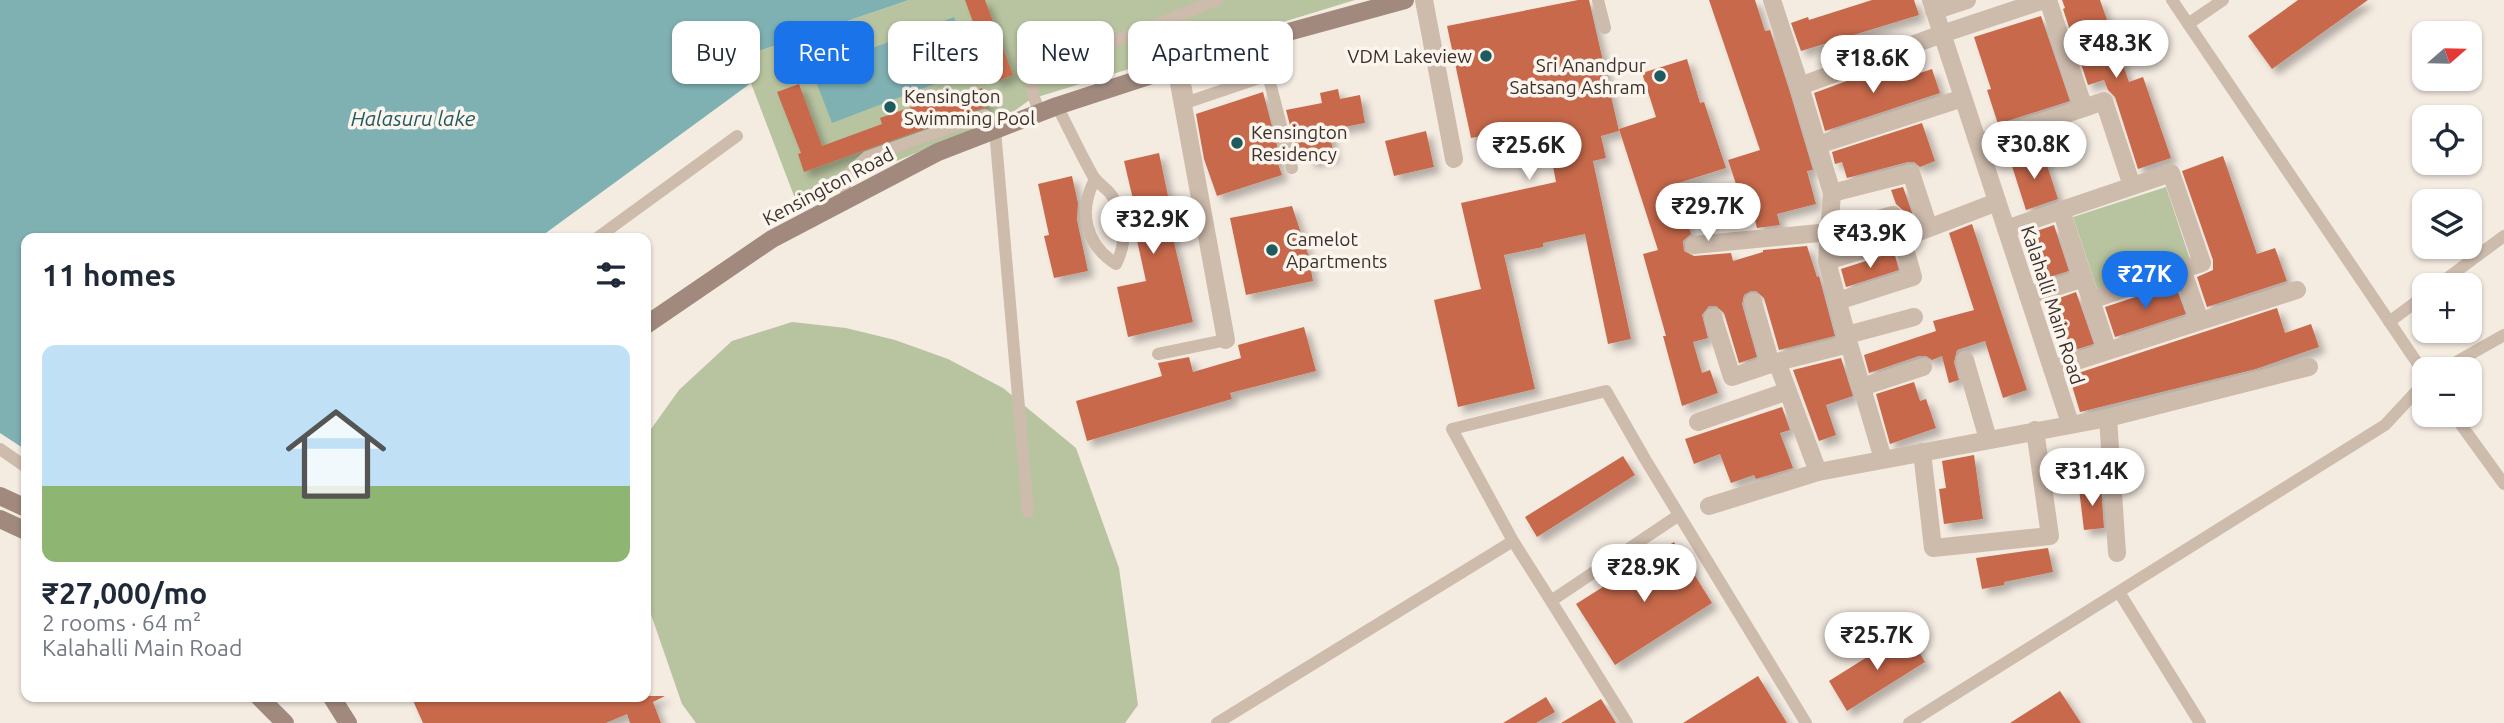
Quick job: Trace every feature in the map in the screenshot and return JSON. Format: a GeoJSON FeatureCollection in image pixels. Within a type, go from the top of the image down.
{"type":"FeatureCollection","features":[{"type":"Feature","properties":{"kind":"main road","name":"Kensington Road"},"geometry":{"type":"LineString","coordinates":[[1293,31],[1405,0]]}},
{"type":"Feature","properties":{"kind":"main road","name":"Kensington Road"},"geometry":{"type":"LineString","coordinates":[[651,322],[772,239],[990,123],[1049,110],[1128,83]]}},
{"type":"Feature","properties":{"kind":"main road"},"geometry":{"type":"LineString","coordinates":[[0,496],[21,506]]}},
{"type":"Feature","properties":{"kind":"main road"},"geometry":{"type":"LineString","coordinates":[[0,519],[21,529]]}},
{"type":"Feature","properties":{"kind":"main road"},"geometry":{"type":"LineString","coordinates":[[264,702],[285,723]]}},
{"type":"Feature","properties":{"kind":"main road"},"geometry":{"type":"LineString","coordinates":[[335,702],[348,723]]}},
{"type":"Feature","properties":{"kind":"street"},"geometry":{"type":"LineString","coordinates":[[1424,0],[1454,159]]}},
{"type":"Feature","properties":{"kind":"street"},"geometry":{"type":"LineString","coordinates":[[1772,0],[1832,193],[1827,261],[1884,459]]}},
{"type":"Feature","properties":{"kind":"street"},"geometry":{"type":"LineString","coordinates":[[1932,5],[1967,0]]}},
{"type":"Feature","properties":{"kind":"street"},"geometry":{"type":"LineString","coordinates":[[1800,86],[1942,34],[2046,0],[2084,108]]}},
{"type":"Feature","properties":{"kind":"street","name":"Kalahalli Main Road"},"geometry":{"type":"LineString","coordinates":[[1932,5],[2070,423]]}},
{"type":"Feature","properties":{"kind":"street"},"geometry":{"type":"LineString","coordinates":[[1182,84],[1226,340]]}},
{"type":"Feature","properties":{"kind":"street"},"geometry":{"type":"LineString","coordinates":[[1818,145],[1963,98]]}},
{"type":"Feature","properties":{"kind":"street"},"geometry":{"type":"LineString","coordinates":[[1978,143],[2104,101],[2132,186]]}},
{"type":"Feature","properties":{"kind":"street"},"geometry":{"type":"LineString","coordinates":[[1832,193],[1911,173],[1928,228]]}},
{"type":"Feature","properties":{"kind":"street"},"geometry":{"type":"LineString","coordinates":[[2006,229],[2171,173],[2202,263],[2091,300]]}},
{"type":"Feature","properties":{"kind":"street"},"geometry":{"type":"LineString","coordinates":[[1827,261],[1902,239],[1997,202]]}},
{"type":"Feature","properties":{"kind":"street"},"geometry":{"type":"LineString","coordinates":[[2061,210],[2108,351]]}},
{"type":"Feature","properties":{"kind":"street"},"geometry":{"type":"LineString","coordinates":[[1694,245],[1829,232],[1893,215],[1913,276],[1838,301]]}},
{"type":"Feature","properties":{"kind":"street"},"geometry":{"type":"LineString","coordinates":[[2182,269],[2200,321]]}},
{"type":"Feature","properties":{"kind":"street"},"geometry":{"type":"LineString","coordinates":[[2028,296],[2084,278]]}},
{"type":"Feature","properties":{"kind":"street"},"geometry":{"type":"LineString","coordinates":[[2052,369],[2297,290]]}},
{"type":"Feature","properties":{"kind":"street"},"geometry":{"type":"LineString","coordinates":[[1752,302],[1818,472]]}},
{"type":"Feature","properties":{"kind":"street"},"geometry":{"type":"LineString","coordinates":[[1713,317],[1732,377],[1914,317]]}},
{"type":"Feature","properties":{"kind":"street"},"geometry":{"type":"LineString","coordinates":[[1965,360],[1988,439]]}},
{"type":"Feature","properties":{"kind":"street"},"geometry":{"type":"LineString","coordinates":[[1862,387],[1923,367]]}},
{"type":"Feature","properties":{"kind":"street"},"geometry":{"type":"LineString","coordinates":[[1709,506],[1818,472],[2108,418],[2309,367]]}},
{"type":"Feature","properties":{"kind":"street"},"geometry":{"type":"LineString","coordinates":[[1698,422],[1788,391]]}},
{"type":"Feature","properties":{"kind":"street"},"geometry":{"type":"LineString","coordinates":[[2108,418],[2117,553]]}},
{"type":"Feature","properties":{"kind":"street"},"geometry":{"type":"LineString","coordinates":[[1922,452],[1933,548],[2050,536],[2035,430]]}},
{"type":"Feature","properties":{"kind":"lane"},"geometry":{"type":"LineString","coordinates":[[1095,179],[1086,200],[1086,222],[1093,242],[1115,264],[1124,242],[1122,217],[1112,196],[1095,179],[1049,110],[1033,95],[1031,75],[1217,0]]}},
{"type":"Feature","properties":{"kind":"lane"},"geometry":{"type":"LineString","coordinates":[[1598,0],[1605,28]]}},
{"type":"Feature","properties":{"kind":"lane"},"geometry":{"type":"LineString","coordinates":[[2172,0],[2413,357]]}},
{"type":"Feature","properties":{"kind":"lane"},"geometry":{"type":"LineString","coordinates":[[2188,24],[2223,0]]}},
{"type":"Feature","properties":{"kind":"lane"},"geometry":{"type":"LineString","coordinates":[[1184,84],[1188,102],[1241,84]]}},
{"type":"Feature","properties":{"kind":"lane"},"geometry":{"type":"LineString","coordinates":[[1270,84],[1292,168]]}},
{"type":"Feature","properties":{"kind":"lane"},"geometry":{"type":"LineString","coordinates":[[848,197],[842,180],[867,157],[990,123],[1028,512]]}},
{"type":"Feature","properties":{"kind":"lane"},"geometry":{"type":"LineString","coordinates":[[604,233],[737,136]]}},
{"type":"Feature","properties":{"kind":"lane"},"geometry":{"type":"LineString","coordinates":[[2454,273],[2504,236]]}},
{"type":"Feature","properties":{"kind":"lane"},"geometry":{"type":"LineString","coordinates":[[2389,322],[2412,305]]}},
{"type":"Feature","properties":{"kind":"lane"},"geometry":{"type":"LineString","coordinates":[[2465,357],[2504,334]]}},
{"type":"Feature","properties":{"kind":"lane"},"geometry":{"type":"LineString","coordinates":[[1158,354],[1226,340]]}},
{"type":"Feature","properties":{"kind":"lane"},"geometry":{"type":"LineString","coordinates":[[1627,723],[1513,541],[1452,429],[1606,391],[1806,723]]}},
{"type":"Feature","properties":{"kind":"lane"},"geometry":{"type":"LineString","coordinates":[[1909,723],[2385,425],[2412,396]]}},
{"type":"Feature","properties":{"kind":"lane"},"geometry":{"type":"LineString","coordinates":[[2463,427],[2504,484]]}},
{"type":"Feature","properties":{"kind":"lane"},"geometry":{"type":"LineString","coordinates":[[0,449],[21,464]]}},
{"type":"Feature","properties":{"kind":"lane"},"geometry":{"type":"LineString","coordinates":[[1551,601],[1679,514]]}},
{"type":"Feature","properties":{"kind":"lane"},"geometry":{"type":"LineString","coordinates":[[1217,723],[1513,541]]}},
{"type":"Feature","properties":{"kind":"lane"},"geometry":{"type":"LineString","coordinates":[[2119,592],[2200,723]]}},
{"type":"Feature","properties":{"kind":"green space","name":"Kensington Swimming Pool"},"geometry":{"type":"Polygon","coordinates":[[[909,0],[1355,0],[1286,21],[1128,21],[1128,69],[1114,74],[1114,21],[1017,21],[1017,84],[1080,84],[1031,99],[1010,114],[822,192],[799,209],[751,84],[760,84],[760,51],[774,46],[774,84],[874,84],[874,21],[847,21],[909,0]]]}},
{"type":"Feature","properties":{"kind":"green space"},"geometry":{"type":"Polygon","coordinates":[[[2166,187],[2190,259],[2097,289],[2073,217],[2166,187]]]}},
{"type":"Feature","properties":{"kind":"green space"},"geometry":{"type":"Polygon","coordinates":[[[792,322],[846,328],[895,340],[948,359],[1003,388],[1076,448],[1119,568],[1138,705],[1125,723],[696,723],[682,704],[651,614],[651,429],[679,390],[732,341],[792,322]]]}},
{"type":"Feature","properties":{"kind":"water","name":"Halasuru lake"},"geometry":{"type":"Polygon","coordinates":[[[0,0],[909,0],[847,21],[774,21],[774,46],[760,51],[760,21],[672,21],[672,84],[750,84],[546,233],[21,233],[21,447],[0,433],[0,0]]]}},
{"type":"Feature","properties":{"kind":"water"},"geometry":{"type":"Polygon","coordinates":[[[888,42],[888,84],[935,84],[832,123],[817,84],[874,84],[874,47],[888,42]]]}},
{"type":"Feature","properties":{"kind":"building"},"geometry":{"type":"Polygon","coordinates":[[[965,0],[985,0],[993,21],[973,21],[965,0]]]}},
{"type":"Feature","properties":{"kind":"building"},"geometry":{"type":"Polygon","coordinates":[[[1589,0],[1619,131],[1601,136],[1606,158],[1593,161],[1631,339],[1608,344],[1585,234],[1504,255],[1535,389],[1458,407],[1434,300],[1481,289],[1461,203],[1556,182],[1545,123],[1471,138],[1447,26],[1589,0]]]}},
{"type":"Feature","properties":{"kind":"building"},"geometry":{"type":"Polygon","coordinates":[[[1709,0],[1755,0],[1765,31],[1770,30],[1789,89],[1813,170],[1807,171],[1816,204],[1777,214],[1780,225],[1757,228],[1746,184],[1737,187],[1728,160],[1760,150],[1709,0]]]}},
{"type":"Feature","properties":{"kind":"building"},"geometry":{"type":"Polygon","coordinates":[[[1872,0],[1914,0],[1919,15],[1801,51],[1791,23],[1872,0]]]}},
{"type":"Feature","properties":{"kind":"building"},"geometry":{"type":"Polygon","coordinates":[[[2062,0],[2100,0],[2129,82],[2143,77],[2171,158],[2138,169],[2115,97],[2104,80],[2088,85],[2062,0]]]}},
{"type":"Feature","properties":{"kind":"building"},"geometry":{"type":"Polygon","coordinates":[[[2298,0],[2368,0],[2272,69],[2248,36],[2298,0]]]}},
{"type":"Feature","properties":{"kind":"building"},"geometry":{"type":"Polygon","coordinates":[[[2041,16],[2070,101],[1998,124],[1987,90],[1991,89],[1974,37],[2041,16]]]}},
{"type":"Feature","properties":{"kind":"building"},"geometry":{"type":"Polygon","coordinates":[[[1003,48],[1013,75],[1003,79],[1003,48]]]}},
{"type":"Feature","properties":{"kind":"building"},"geometry":{"type":"Polygon","coordinates":[[[1687,59],[1700,103],[1704,102],[1726,168],[1675,184],[1691,234],[1683,241],[1684,251],[1694,256],[1731,253],[1733,261],[1763,250],[1807,246],[1817,277],[1819,276],[1835,336],[1779,350],[1764,298],[1756,291],[1751,291],[1744,295],[1742,304],[1757,357],[1739,363],[1724,313],[1716,306],[1709,306],[1702,315],[1708,338],[1693,342],[1702,373],[1710,370],[1718,393],[1682,406],[1643,254],[1658,250],[1619,129],[1656,117],[1642,73],[1687,59]]]}},
{"type":"Feature","properties":{"kind":"building"},"geometry":{"type":"Polygon","coordinates":[[[1896,63],[1902,79],[1932,69],[1940,93],[1825,131],[1814,93],[1896,63]]]}},
{"type":"Feature","properties":{"kind":"building"},"geometry":{"type":"Polygon","coordinates":[[[799,84],[822,146],[882,124],[880,118],[934,99],[936,105],[982,88],[988,106],[804,172],[798,154],[801,153],[777,92],[799,84]]]}},
{"type":"Feature","properties":{"kind":"building"},"geometry":{"type":"Polygon","coordinates":[[[1338,89],[1340,99],[1360,95],[1365,123],[1329,130],[1334,157],[1309,162],[1307,150],[1297,152],[1286,110],[1322,103],[1320,93],[1338,89]]]}},
{"type":"Feature","properties":{"kind":"building","name":"Kensington Residency"},"geometry":{"type":"Polygon","coordinates":[[[1263,92],[1282,175],[1217,196],[1204,159],[1196,114],[1263,92]]]}},
{"type":"Feature","properties":{"kind":"building"},"geometry":{"type":"Polygon","coordinates":[[[1922,123],[1935,161],[1920,167],[1914,162],[1908,162],[1847,178],[1842,162],[1835,164],[1832,152],[1922,123]]]}},
{"type":"Feature","properties":{"kind":"building"},"geometry":{"type":"Polygon","coordinates":[[[1426,131],[1434,167],[1394,176],[1385,141],[1426,131]]]}},
{"type":"Feature","properties":{"kind":"building"},"geometry":{"type":"Polygon","coordinates":[[[1159,153],[1168,196],[1163,197],[1167,212],[1161,213],[1166,231],[1171,230],[1193,322],[1128,337],[1117,287],[1146,281],[1131,213],[1136,212],[1124,161],[1159,153]]]}},
{"type":"Feature","properties":{"kind":"building"},"geometry":{"type":"Polygon","coordinates":[[[2043,153],[2058,199],[2026,210],[2011,163],[2043,153]]]}},
{"type":"Feature","properties":{"kind":"building"},"geometry":{"type":"Polygon","coordinates":[[[2223,156],[2257,254],[2275,248],[2287,281],[2207,307],[2197,277],[2213,270],[2213,260],[2182,171],[2223,156]]]}},
{"type":"Feature","properties":{"kind":"building"},"geometry":{"type":"Polygon","coordinates":[[[1072,176],[1078,203],[1077,220],[1088,271],[1054,278],[1044,236],[1049,235],[1038,184],[1072,176]]]}},
{"type":"Feature","properties":{"kind":"building"},"geometry":{"type":"Polygon","coordinates":[[[1903,187],[1915,221],[1909,223],[1903,210],[1896,204],[1891,190],[1903,187]]]}},
{"type":"Feature","properties":{"kind":"building","name":"Camelot Apartments"},"geometry":{"type":"Polygon","coordinates":[[[1292,206],[1308,254],[1313,281],[1246,295],[1230,218],[1292,206]]]}},
{"type":"Feature","properties":{"kind":"building"},"geometry":{"type":"Polygon","coordinates":[[[1972,224],[2027,390],[2003,398],[1985,341],[1957,350],[1954,362],[1959,380],[1949,383],[1942,356],[1932,360],[1919,356],[1869,373],[1864,355],[1936,331],[1933,321],[1974,310],[1949,233],[1972,224]]]}},
{"type":"Feature","properties":{"kind":"building"},"geometry":{"type":"Polygon","coordinates":[[[2054,225],[2069,271],[2046,278],[2031,233],[2054,225]]]}},
{"type":"Feature","properties":{"kind":"building"},"geometry":{"type":"Polygon","coordinates":[[[1894,252],[1899,270],[1846,287],[1841,269],[1894,252]]]}},
{"type":"Feature","properties":{"kind":"building"},"geometry":{"type":"Polygon","coordinates":[[[2175,284],[2186,314],[2115,337],[2105,307],[2175,284]]]}},
{"type":"Feature","properties":{"kind":"building"},"geometry":{"type":"Polygon","coordinates":[[[2076,292],[2094,344],[2071,351],[2054,300],[2076,292]]]}},
{"type":"Feature","properties":{"kind":"building"},"geometry":{"type":"Polygon","coordinates":[[[2277,308],[2285,333],[2311,324],[2319,347],[2256,369],[2080,412],[2069,376],[2277,308]]]}},
{"type":"Feature","properties":{"kind":"building"},"geometry":{"type":"Polygon","coordinates":[[[1304,327],[1316,371],[1230,393],[1232,399],[1087,441],[1076,401],[1162,376],[1158,363],[1189,357],[1193,372],[1241,358],[1238,345],[1304,327]]]}},
{"type":"Feature","properties":{"kind":"building"},"geometry":{"type":"Polygon","coordinates":[[[1841,358],[1853,396],[1826,405],[1836,435],[1819,441],[1793,370],[1841,358]]]}},
{"type":"Feature","properties":{"kind":"building"},"geometry":{"type":"Polygon","coordinates":[[[1914,382],[1920,401],[1926,399],[1936,428],[1890,444],[1876,394],[1914,382]]]}},
{"type":"Feature","properties":{"kind":"building"},"geometry":{"type":"Polygon","coordinates":[[[1782,407],[1790,430],[1780,433],[1793,468],[1756,479],[1754,475],[1731,483],[1720,454],[1694,464],[1685,439],[1782,407]]]}},
{"type":"Feature","properties":{"kind":"building"},"geometry":{"type":"Polygon","coordinates":[[[1974,455],[1983,519],[1944,524],[1939,489],[1946,488],[1942,461],[1974,455]]]}},
{"type":"Feature","properties":{"kind":"building"},"geometry":{"type":"Polygon","coordinates":[[[1623,456],[1635,475],[1537,537],[1525,517],[1623,456]]]}},
{"type":"Feature","properties":{"kind":"building"},"geometry":{"type":"Polygon","coordinates":[[[2101,487],[2104,528],[2084,530],[2079,489],[2101,487]]]}},
{"type":"Feature","properties":{"kind":"building"},"geometry":{"type":"Polygon","coordinates":[[[1674,542],[1712,603],[1615,665],[1576,604],[1674,542]]]}},
{"type":"Feature","properties":{"kind":"building"},"geometry":{"type":"Polygon","coordinates":[[[2048,548],[2053,572],[1982,589],[1976,558],[2048,548]]]}},
{"type":"Feature","properties":{"kind":"building"},"geometry":{"type":"Polygon","coordinates":[[[1907,632],[1925,662],[1847,711],[1829,681],[1907,632]]]}},
{"type":"Feature","properties":{"kind":"building"},"geometry":{"type":"Polygon","coordinates":[[[1758,676],[1787,723],[1683,723],[1758,676]]]}},
{"type":"Feature","properties":{"kind":"building"},"geometry":{"type":"Polygon","coordinates":[[[2060,691],[2081,723],[2010,723],[2060,691]]]}},
{"type":"Feature","properties":{"kind":"building"},"geometry":{"type":"Polygon","coordinates":[[[651,696],[665,696],[653,702],[661,723],[630,723],[627,714],[606,723],[423,723],[414,702],[651,702],[651,696]]]}},
{"type":"Feature","properties":{"kind":"building"},"geometry":{"type":"Polygon","coordinates":[[[1546,697],[1555,712],[1536,723],[1503,723],[1546,697]]]}},
{"type":"Feature","properties":{"kind":"building"},"geometry":{"type":"Polygon","coordinates":[[[1601,699],[1616,723],[1561,723],[1601,699]]]}},
{"type":"Feature","properties":{"kind":"place","name":"VDM Lakeview"},"geometry":{"type":"Point","coordinates":[1486,56]}},
{"type":"Feature","properties":{"kind":"place","name":"Sri Anandpur Satsang Ashram"},"geometry":{"type":"Point","coordinates":[1660,76]}},
{"type":"Feature","properties":{"kind":"place","name":"Kensington Swimming Pool"},"geometry":{"type":"Point","coordinates":[890,107]}},
{"type":"Feature","properties":{"kind":"place","name":"Kensington Residency"},"geometry":{"type":"Point","coordinates":[1237,143]}},
{"type":"Feature","properties":{"kind":"place","name":"Camelot Apartments"},"geometry":{"type":"Point","coordinates":[1272,250]}}]}
